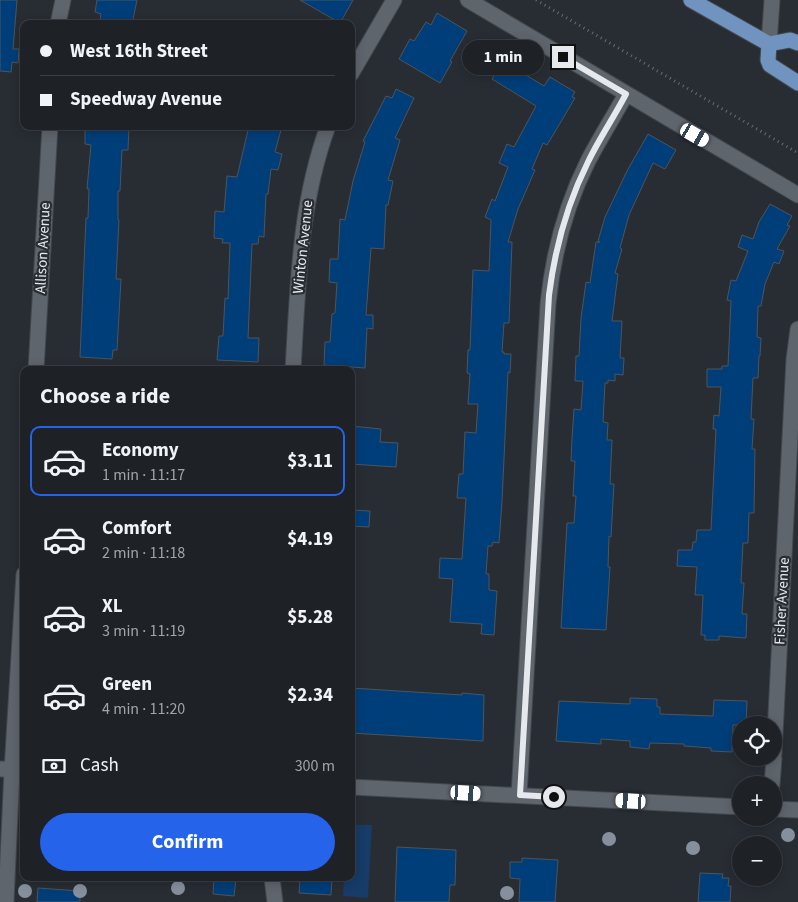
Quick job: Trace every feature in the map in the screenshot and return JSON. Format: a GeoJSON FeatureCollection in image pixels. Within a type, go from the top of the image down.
{"type":"FeatureCollection","features":[{"type":"Feature","properties":{"kind":"main road"},"geometry":{"type":"LineString","coordinates":[[691,0],[769,44],[790,40],[798,43]]}},
{"type":"Feature","properties":{"kind":"main road"},"geometry":{"type":"LineString","coordinates":[[769,44],[768,60],[770,65],[798,82]]}},
{"type":"Feature","properties":{"kind":"street"},"geometry":{"type":"LineString","coordinates":[[59,20],[63,0]]}},
{"type":"Feature","properties":{"kind":"street"},"geometry":{"type":"LineString","coordinates":[[355,67],[394,0]]}},
{"type":"Feature","properties":{"kind":"street"},"geometry":{"type":"LineString","coordinates":[[468,0],[798,195]]}},
{"type":"Feature","properties":{"kind":"street"},"geometry":{"type":"LineString","coordinates":[[769,44],[772,0]]}},
{"type":"Feature","properties":{"kind":"street"},"geometry":{"type":"LineString","coordinates":[[520,795],[551,279],[560,238],[572,198],[589,160],[626,94]]}},
{"type":"Feature","properties":{"kind":"street","name":"Allison Avenue"},"geometry":{"type":"LineString","coordinates":[[36,366],[50,130]]}},
{"type":"Feature","properties":{"kind":"street","name":"Winton Avenue"},"geometry":{"type":"LineString","coordinates":[[293,366],[300,254],[305,211],[327,130]]}},
{"type":"Feature","properties":{"kind":"street","name":"Fisher Avenue"},"geometry":{"type":"LineString","coordinates":[[776,716],[794,369],[798,329]]}},
{"type":"Feature","properties":{"kind":"street"},"geometry":{"type":"LineString","coordinates":[[6,902],[20,639]]}},
{"type":"Feature","properties":{"kind":"street"},"geometry":{"type":"LineString","coordinates":[[355,787],[732,807]]}},
{"type":"Feature","properties":{"kind":"street"},"geometry":{"type":"LineString","coordinates":[[782,809],[798,810]]}},
{"type":"Feature","properties":{"kind":"street"},"geometry":{"type":"LineString","coordinates":[[272,881],[275,902]]}},
{"type":"Feature","properties":{"kind":"path"},"geometry":{"type":"LineString","coordinates":[[536,0],[798,153]]}},
{"type":"Feature","properties":{"kind":"shaded area"},"geometry":{"type":"Polygon","coordinates":[[[355,825],[372,825],[368,898],[343,896],[344,881],[355,881],[355,825]]]}},
{"type":"Feature","properties":{"kind":"building"},"geometry":{"type":"Polygon","coordinates":[[[0,0],[17,0],[13,49],[19,49],[18,63],[12,62],[11,72],[0,71],[0,0]]]}},
{"type":"Feature","properties":{"kind":"building"},"geometry":{"type":"Polygon","coordinates":[[[97,0],[137,0],[133,20],[100,20],[101,14],[95,12],[97,0]]]}},
{"type":"Feature","properties":{"kind":"building"},"geometry":{"type":"Polygon","coordinates":[[[300,0],[353,0],[342,20],[335,20],[300,0]]]}},
{"type":"Feature","properties":{"kind":"building"},"geometry":{"type":"Polygon","coordinates":[[[437,13],[467,31],[440,83],[399,59],[410,39],[414,41],[426,22],[431,25],[437,13]]]}},
{"type":"Feature","properties":{"kind":"building"},"geometry":{"type":"Polygon","coordinates":[[[503,61],[544,86],[550,77],[575,92],[572,97],[575,98],[547,145],[543,143],[532,169],[535,170],[518,209],[508,242],[512,242],[509,323],[504,323],[502,352],[504,354],[511,354],[510,373],[508,372],[502,502],[499,543],[493,542],[492,546],[488,546],[486,574],[489,574],[489,590],[497,591],[494,635],[481,634],[482,624],[450,622],[453,579],[439,578],[440,558],[462,559],[466,498],[457,498],[459,474],[463,474],[465,432],[476,433],[478,404],[468,404],[470,374],[467,373],[468,350],[470,350],[473,270],[489,271],[491,220],[485,217],[492,199],[495,201],[508,167],[499,163],[507,144],[514,147],[536,106],[492,79],[503,61]]]}},
{"type":"Feature","properties":{"kind":"building"},"geometry":{"type":"Polygon","coordinates":[[[396,89],[414,98],[395,138],[400,140],[388,180],[393,181],[388,205],[386,205],[384,249],[371,248],[366,315],[373,315],[373,329],[367,328],[365,368],[324,365],[325,342],[330,342],[332,314],[335,313],[337,283],[329,282],[330,259],[338,259],[340,219],[345,220],[353,181],[365,142],[363,141],[386,96],[392,98],[396,89]]]}},
{"type":"Feature","properties":{"kind":"building"},"geometry":{"type":"Polygon","coordinates":[[[85,130],[129,130],[128,150],[122,150],[120,191],[118,191],[119,220],[116,279],[121,279],[117,350],[113,350],[112,359],[80,357],[86,218],[88,218],[89,189],[87,189],[91,145],[85,144],[85,130]]]}},
{"type":"Feature","properties":{"kind":"building"},"geometry":{"type":"Polygon","coordinates":[[[248,130],[281,130],[275,152],[282,154],[278,170],[271,169],[268,194],[266,194],[264,237],[259,236],[258,244],[252,244],[248,338],[259,338],[258,362],[217,360],[219,336],[223,336],[225,298],[228,299],[230,243],[222,243],[223,239],[214,238],[215,211],[224,212],[227,176],[237,177],[248,130]]]}},
{"type":"Feature","properties":{"kind":"building"},"geometry":{"type":"Polygon","coordinates":[[[648,134],[676,150],[665,169],[653,163],[629,215],[615,273],[618,274],[612,321],[622,321],[620,358],[624,358],[623,375],[615,374],[615,381],[608,380],[608,383],[605,383],[603,422],[608,423],[607,440],[612,440],[610,484],[614,484],[611,537],[609,536],[608,567],[610,567],[606,630],[561,628],[567,523],[574,523],[576,496],[573,496],[575,461],[571,461],[572,438],[574,409],[581,410],[583,381],[575,381],[576,356],[579,356],[581,318],[586,282],[590,283],[596,242],[600,242],[598,241],[605,217],[627,171],[648,134]]]}},
{"type":"Feature","properties":{"kind":"building"},"geometry":{"type":"Polygon","coordinates":[[[770,204],[792,216],[787,225],[790,226],[777,249],[784,251],[779,264],[774,262],[765,284],[761,306],[758,306],[757,337],[761,338],[760,356],[758,378],[753,378],[751,419],[754,419],[752,449],[755,449],[754,513],[749,513],[748,543],[743,543],[741,583],[744,583],[742,614],[747,614],[746,638],[719,636],[719,640],[705,640],[705,635],[701,635],[703,595],[695,595],[697,567],[677,566],[678,550],[692,550],[693,542],[696,542],[697,530],[711,530],[716,429],[713,429],[714,415],[719,416],[721,387],[707,387],[707,369],[722,369],[722,366],[728,366],[731,301],[727,300],[731,280],[736,281],[748,251],[738,247],[742,235],[753,239],[759,222],[770,204]]]}},
{"type":"Feature","properties":{"kind":"building"},"geometry":{"type":"Polygon","coordinates":[[[355,426],[381,429],[380,442],[398,443],[396,467],[355,464],[355,426]]]}},
{"type":"Feature","properties":{"kind":"building"},"geometry":{"type":"Polygon","coordinates":[[[355,510],[370,511],[369,527],[355,526],[355,510]]]}},
{"type":"Feature","properties":{"kind":"building"},"geometry":{"type":"Polygon","coordinates":[[[355,688],[484,695],[483,741],[355,733],[355,688]]]}},
{"type":"Feature","properties":{"kind":"building"},"geometry":{"type":"Polygon","coordinates":[[[630,698],[657,699],[657,707],[660,707],[660,714],[713,716],[714,700],[747,701],[746,716],[732,716],[732,752],[711,751],[711,748],[684,746],[684,744],[650,743],[649,749],[630,747],[630,741],[601,739],[601,744],[556,741],[559,701],[630,704],[630,698]]]}},
{"type":"Feature","properties":{"kind":"building"},"geometry":{"type":"Polygon","coordinates":[[[397,847],[456,850],[455,885],[450,885],[449,902],[395,902],[397,847]]]}},
{"type":"Feature","properties":{"kind":"building"},"geometry":{"type":"Polygon","coordinates":[[[522,858],[558,860],[555,902],[519,902],[520,879],[510,878],[510,862],[522,862],[522,858]]]}},
{"type":"Feature","properties":{"kind":"building"},"geometry":{"type":"Polygon","coordinates":[[[700,873],[723,874],[722,878],[729,878],[728,886],[731,886],[730,902],[698,902],[700,873]]]}},
{"type":"Feature","properties":{"kind":"building"},"geometry":{"type":"Polygon","coordinates":[[[214,881],[236,881],[234,896],[213,894],[214,881]]]}},
{"type":"Feature","properties":{"kind":"building"},"geometry":{"type":"Polygon","coordinates":[[[300,881],[332,881],[331,895],[299,893],[300,881]]]}},
{"type":"Feature","properties":{"kind":"building"},"geometry":{"type":"Polygon","coordinates":[[[38,888],[80,891],[80,902],[37,902],[38,888]]]}},
{"type":"Feature","properties":{"kind":"route"},"geometry":{"type":"LineString","coordinates":[[554,797],[520,795],[549,295],[555,255],[569,206],[589,160],[626,94],[563,57]]}}]}
